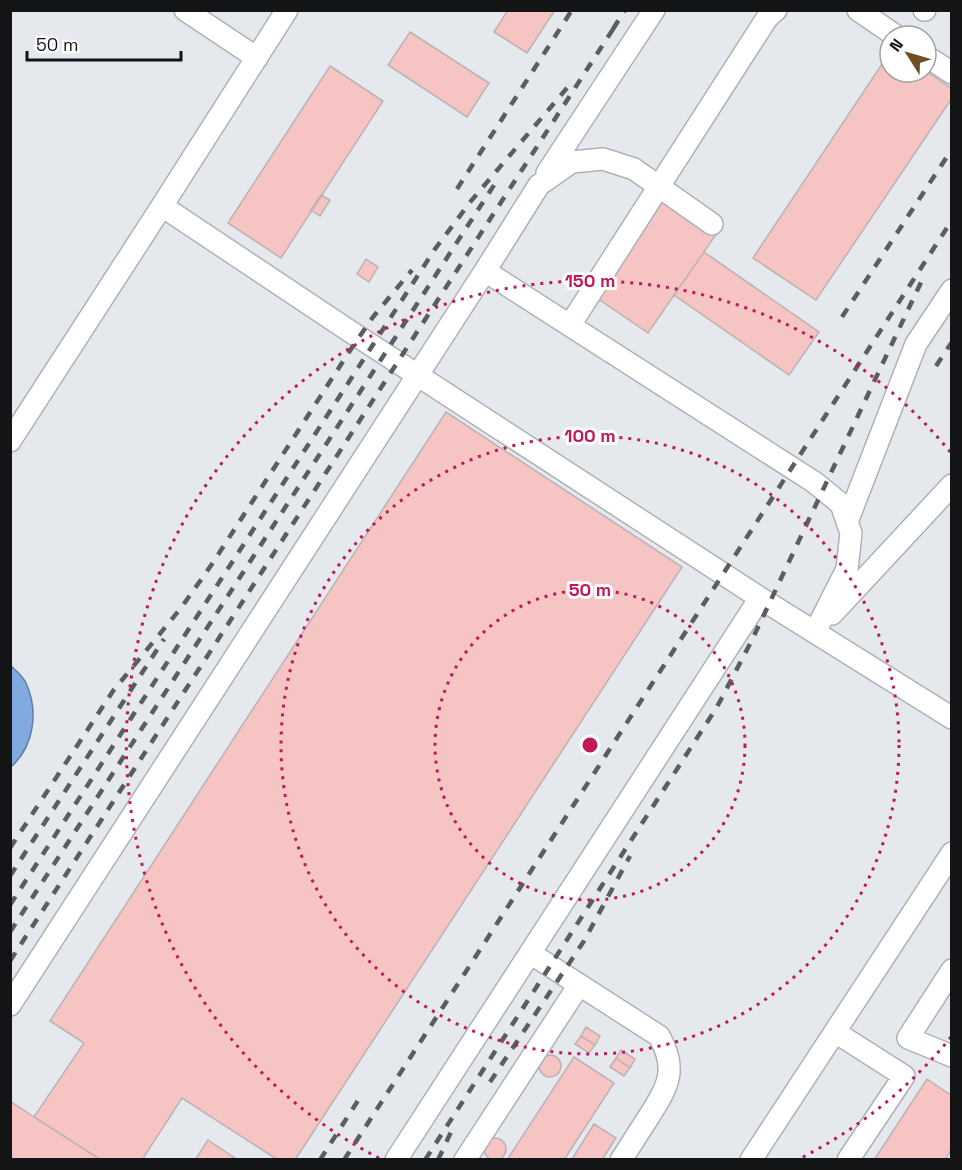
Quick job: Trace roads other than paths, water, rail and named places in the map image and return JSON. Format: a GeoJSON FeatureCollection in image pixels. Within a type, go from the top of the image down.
{"type":"FeatureCollection","features":[{"type":"Feature","properties":{"kind":"lane"},"geometry":{"type":"LineString","coordinates":[[185,10],[256,58]]}},
{"type":"Feature","properties":{"kind":"lane"},"geometry":{"type":"LineString","coordinates":[[10,441],[287,10]]}},
{"type":"Feature","properties":{"kind":"lane"},"geometry":{"type":"LineString","coordinates":[[10,1005],[654,10]]}},
{"type":"Feature","properties":{"kind":"lane"},"geometry":{"type":"LineString","coordinates":[[570,325],[767,18],[776,10]]}},
{"type":"Feature","properties":{"kind":"lane"},"geometry":{"type":"LineString","coordinates":[[858,10],[878,24]]}},
{"type":"Feature","properties":{"kind":"lane"},"geometry":{"type":"LineString","coordinates":[[938,64],[951,73]]}},
{"type":"Feature","properties":{"kind":"lane"},"geometry":{"type":"LineString","coordinates":[[539,185],[572,162],[603,159],[634,169],[712,224]]}},
{"type":"Feature","properties":{"kind":"lane"},"geometry":{"type":"LineString","coordinates":[[162,206],[760,598],[951,718]]}},
{"type":"Feature","properties":{"kind":"lane"},"geometry":{"type":"LineString","coordinates":[[485,271],[814,482],[841,504],[850,533],[847,569],[815,632]]}},
{"type":"Feature","properties":{"kind":"lane"},"geometry":{"type":"LineString","coordinates":[[847,522],[916,344],[951,290]]}},
{"type":"Feature","properties":{"kind":"lane"},"geometry":{"type":"LineString","coordinates":[[815,632],[951,485]]}},
{"type":"Feature","properties":{"kind":"lane"},"geometry":{"type":"LineString","coordinates":[[396,1160],[760,598]]}},
{"type":"Feature","properties":{"kind":"lane"},"geometry":{"type":"LineString","coordinates":[[752,1160],[951,852]]}},
{"type":"Feature","properties":{"kind":"lane"},"geometry":{"type":"LineString","coordinates":[[530,953],[659,1036],[668,1051],[670,1071],[667,1088],[621,1160]]}},
{"type":"Feature","properties":{"kind":"lane"},"geometry":{"type":"LineString","coordinates":[[951,970],[908,1038],[951,1056]]}},
{"type":"Feature","properties":{"kind":"lane"},"geometry":{"type":"LineString","coordinates":[[465,1160],[579,985]]}},
{"type":"Feature","properties":{"kind":"lane"},"geometry":{"type":"LineString","coordinates":[[835,1032],[904,1077],[848,1160]]}},
{"type":"Feature","properties":{"kind":"water"},"geometry":{"type":"Polygon","coordinates":[[[10,665],[26,683],[33,717],[25,749],[11,767],[10,665]]]}},
{"type":"Feature","properties":{"kind":"railway"},"geometry":{"type":"LineString","coordinates":[[457,189],[572,10]]}},
{"type":"Feature","properties":{"kind":"railway"},"geometry":{"type":"LineString","coordinates":[[613,29],[625,10]]}},
{"type":"Feature","properties":{"kind":"railway"},"geometry":{"type":"LineString","coordinates":[[10,961],[617,23]]}},
{"type":"Feature","properties":{"kind":"railway"},"geometry":{"type":"LineString","coordinates":[[10,905],[435,249],[471,201],[567,88]]}},
{"type":"Feature","properties":{"kind":"railway"},"geometry":{"type":"LineString","coordinates":[[842,317],[952,149]]}},
{"type":"Feature","properties":{"kind":"railway"},"geometry":{"type":"LineString","coordinates":[[10,932],[498,179]]}},
{"type":"Feature","properties":{"kind":"railway"},"geometry":{"type":"LineString","coordinates":[[344,1160],[952,220]]}},
{"type":"Feature","properties":{"kind":"railway"},"geometry":{"type":"LineString","coordinates":[[10,848],[113,691],[181,608],[212,564],[373,317],[412,270]]}},
{"type":"Feature","properties":{"kind":"railway"},"geometry":{"type":"LineString","coordinates":[[425,1160],[717,707],[751,642],[924,276]]}},
{"type":"Feature","properties":{"kind":"railway"},"geometry":{"type":"LineString","coordinates":[[936,366],[952,342]]}},
{"type":"Feature","properties":{"kind":"railway"},"geometry":{"type":"LineString","coordinates":[[10,876],[164,639]]}},
{"type":"Feature","properties":{"kind":"railway"},"geometry":{"type":"LineString","coordinates":[[490,1082],[584,941],[630,856]]}},
{"type":"Feature","properties":{"kind":"railway"},"geometry":{"type":"LineString","coordinates":[[320,1160],[359,1099]]}},
{"type":"Feature","properties":{"kind":"railway"},"geometry":{"type":"LineString","coordinates":[[438,1160],[451,1132]]}}]}
